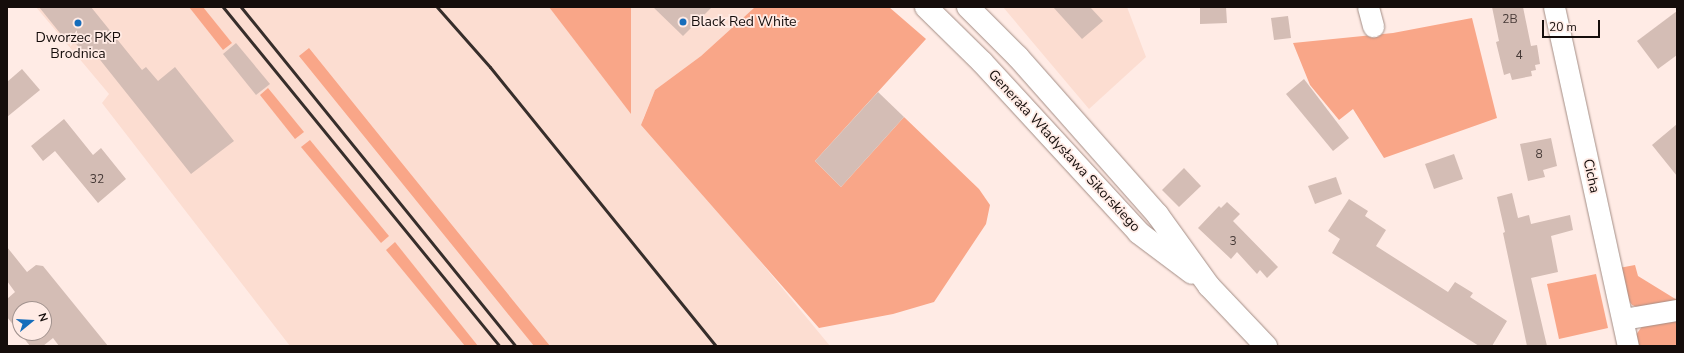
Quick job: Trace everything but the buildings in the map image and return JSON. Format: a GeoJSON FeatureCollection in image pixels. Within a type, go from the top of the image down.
{"type":"FeatureCollection","features":[{"type":"Feature","properties":{"kind":"main road","name":"Generała Władysława Sikorskiego"},"geometry":{"type":"LineString","coordinates":[[926,7],[982,62],[1138,233],[1209,286]]}},
{"type":"Feature","properties":{"kind":"main road","name":"Generała Władysława Sikorskiego"},"geometry":{"type":"LineString","coordinates":[[968,7],[1018,57],[1157,214],[1209,286],[1266,346]]}},
{"type":"Feature","properties":{"kind":"street","name":"Cicha"},"geometry":{"type":"LineString","coordinates":[[1554,7],[1628,346]]}},
{"type":"Feature","properties":{"kind":"street"},"geometry":{"type":"LineString","coordinates":[[1623,319],[1677,310]]}},
{"type":"Feature","properties":{"kind":"shaded area"},"geometry":{"type":"Polygon","coordinates":[[[36,7],[557,7],[630,103],[631,7],[755,7],[701,56],[655,90],[643,119],[830,346],[290,346],[102,103],[109,94],[36,7]]]}},
{"type":"Feature","properties":{"kind":"shaded area"},"geometry":{"type":"Polygon","coordinates":[[[189,7],[203,7],[232,43],[223,50],[189,7]]]}},
{"type":"Feature","properties":{"kind":"shaded area"},"geometry":{"type":"Polygon","coordinates":[[[549,7],[631,7],[631,114],[549,7]]]}},
{"type":"Feature","properties":{"kind":"shaded area"},"geometry":{"type":"Polygon","coordinates":[[[755,7],[889,7],[926,39],[815,161],[841,187],[904,117],[979,189],[990,205],[986,224],[934,302],[893,314],[819,328],[641,125],[655,90],[701,56],[755,7]]]}},
{"type":"Feature","properties":{"kind":"shaded area"},"geometry":{"type":"Polygon","coordinates":[[[1003,7],[1127,7],[1146,57],[1089,109],[1003,7]]]}},
{"type":"Feature","properties":{"kind":"shaded area"},"geometry":{"type":"Polygon","coordinates":[[[1472,18],[1497,118],[1384,158],[1353,109],[1339,120],[1310,85],[1293,43],[1393,33],[1472,18]]]}},
{"type":"Feature","properties":{"kind":"shaded area"},"geometry":{"type":"Polygon","coordinates":[[[309,48],[550,346],[534,346],[299,56],[309,48]]]}},
{"type":"Feature","properties":{"kind":"shaded area"},"geometry":{"type":"Polygon","coordinates":[[[268,88],[304,132],[295,139],[260,95],[268,88]]]}},
{"type":"Feature","properties":{"kind":"shaded area"},"geometry":{"type":"Polygon","coordinates":[[[310,140],[389,236],[381,243],[301,147],[310,140]]]}},
{"type":"Feature","properties":{"kind":"shaded area"},"geometry":{"type":"Polygon","coordinates":[[[395,242],[478,346],[465,346],[386,250],[395,242]]]}},
{"type":"Feature","properties":{"kind":"shaded area"},"geometry":{"type":"Polygon","coordinates":[[[1635,265],[1638,276],[1677,300],[1639,308],[1632,305],[1626,297],[1619,268],[1635,265]]]}},
{"type":"Feature","properties":{"kind":"shaded area"},"geometry":{"type":"Polygon","coordinates":[[[1596,274],[1608,328],[1559,339],[1547,284],[1596,274]]]}},
{"type":"Feature","properties":{"kind":"shaded area"},"geometry":{"type":"Polygon","coordinates":[[[1677,316],[1677,346],[1635,346],[1633,339],[1643,325],[1677,316]]]}},
{"type":"Feature","properties":{"kind":"railway"},"geometry":{"type":"LineString","coordinates":[[223,7],[499,346]]}},
{"type":"Feature","properties":{"kind":"railway"},"geometry":{"type":"LineString","coordinates":[[241,7],[516,346]]}},
{"type":"Feature","properties":{"kind":"railway"},"geometry":{"type":"LineString","coordinates":[[437,7],[490,67],[716,346]]}},
{"type":"Feature","properties":{"kind":"place","name":"Black Red White"},"geometry":{"type":"Point","coordinates":[683,22]}},
{"type":"Feature","properties":{"kind":"place","name":"Dworzec PKP Brodnica"},"geometry":{"type":"Point","coordinates":[78,23]}}]}
